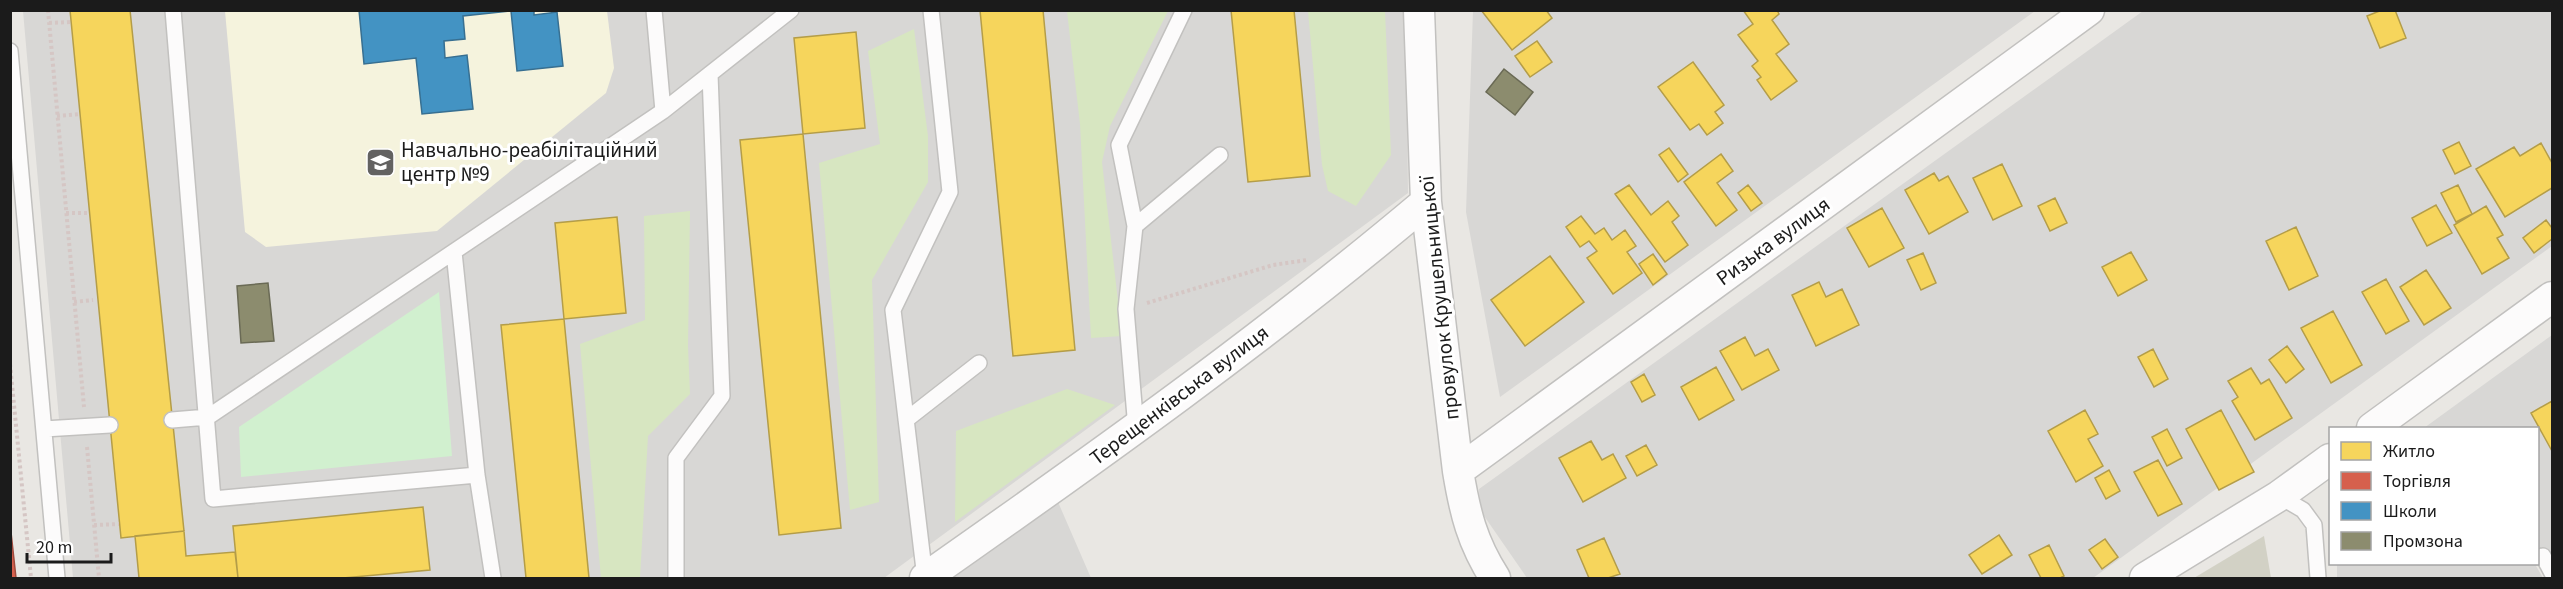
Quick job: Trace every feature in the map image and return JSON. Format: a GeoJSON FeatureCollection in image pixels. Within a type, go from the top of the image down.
{"type":"FeatureCollection","features":[{"type":"Feature","properties":{"kind":"street","name":"провулок Крушельницької"},"geometry":{"type":"LineString","coordinates":[[1419,10],[1426,202],[1458,471],[1465,515],[1482,559],[1495,579]]}},
{"type":"Feature","properties":{"kind":"street","name":"Ризька вулиця"},"geometry":{"type":"LineString","coordinates":[[1458,471],[2089,10]]}},
{"type":"Feature","properties":{"kind":"street","name":"Терещенківська вулиця"},"geometry":{"type":"LineString","coordinates":[[925,579],[1136,429],[1359,258],[1426,202]]}},
{"type":"Feature","properties":{"kind":"street"},"geometry":{"type":"LineString","coordinates":[[2375,427],[2553,297]]}},
{"type":"Feature","properties":{"kind":"street"},"geometry":{"type":"LineString","coordinates":[[2145,579],[2279,496],[2329,460]]}},
{"type":"Feature","properties":{"kind":"lane"},"geometry":{"type":"LineString","coordinates":[[173,10],[213,499],[477,475]]}},
{"type":"Feature","properties":{"kind":"lane"},"geometry":{"type":"LineString","coordinates":[[654,10],[663,111]]}},
{"type":"Feature","properties":{"kind":"lane"},"geometry":{"type":"LineString","coordinates":[[172,420],[208,417],[663,111],[791,10]]}},
{"type":"Feature","properties":{"kind":"lane"},"geometry":{"type":"LineString","coordinates":[[925,579],[893,310],[950,192],[931,10]]}},
{"type":"Feature","properties":{"kind":"lane"},"geometry":{"type":"LineString","coordinates":[[1136,429],[1126,309],[1135,226],[1119,145],[1184,10]]}},
{"type":"Feature","properties":{"kind":"lane"},"geometry":{"type":"LineString","coordinates":[[10,51],[57,579]]}},
{"type":"Feature","properties":{"kind":"lane"},"geometry":{"type":"LineString","coordinates":[[676,579],[676,458],[722,396],[710,74]]}},
{"type":"Feature","properties":{"kind":"lane"},"geometry":{"type":"LineString","coordinates":[[1135,226],[1220,155]]}},
{"type":"Feature","properties":{"kind":"lane"},"geometry":{"type":"LineString","coordinates":[[454,252],[477,475],[493,579]]}},
{"type":"Feature","properties":{"kind":"lane"},"geometry":{"type":"LineString","coordinates":[[906,420],[979,363]]}},
{"type":"Feature","properties":{"kind":"lane"},"geometry":{"type":"LineString","coordinates":[[44,429],[110,424]]}},
{"type":"Feature","properties":{"kind":"lane"},"geometry":{"type":"LineString","coordinates":[[2279,496],[2303,510],[2314,525],[2318,579]]}},
{"type":"Feature","properties":{"kind":"lane"},"geometry":{"type":"LineString","coordinates":[[2542,556],[2553,573]]}},
{"type":"Feature","properties":{"kind":"path"},"geometry":{"type":"LineString","coordinates":[[48,10],[99,579]]}},
{"type":"Feature","properties":{"kind":"path"},"geometry":{"type":"LineString","coordinates":[[49,23],[71,22]]}},
{"type":"Feature","properties":{"kind":"path"},"geometry":{"type":"LineString","coordinates":[[57,116],[80,114]]}},
{"type":"Feature","properties":{"kind":"path"},"geometry":{"type":"LineString","coordinates":[[66,213],[89,213]]}},
{"type":"Feature","properties":{"kind":"path"},"geometry":{"type":"LineString","coordinates":[[1126,309],[1273,265],[1315,259]]}},
{"type":"Feature","properties":{"kind":"path"},"geometry":{"type":"LineString","coordinates":[[74,302],[93,300]]}},
{"type":"Feature","properties":{"kind":"path"},"geometry":{"type":"LineString","coordinates":[[10,364],[31,579]]}},
{"type":"Feature","properties":{"kind":"path"},"geometry":{"type":"LineString","coordinates":[[94,525],[119,524]]}},
{"type":"Feature","properties":{"kind":"shaded area"},"geometry":{"type":"Polygon","coordinates":[[[23,11],[1406,11],[1408,193],[884,578],[73,578],[23,11]]]}},
{"type":"Feature","properties":{"kind":"shaded area","name":"Навчально-реабілітаційний центр №9"},"geometry":{"type":"Polygon","coordinates":[[[225,11],[607,11],[614,68],[606,93],[437,231],[266,247],[245,232],[225,11]]]}},
{"type":"Feature","properties":{"kind":"shaded area"},"geometry":{"type":"Polygon","coordinates":[[[1473,11],[2035,11],[1500,397],[1466,212],[1473,11]]]}},
{"type":"Feature","properties":{"kind":"shaded area"},"geometry":{"type":"Polygon","coordinates":[[[2143,11],[2552,11],[2552,246],[2093,578],[1527,578],[1480,510],[1479,489],[2143,11]]]}},
{"type":"Feature","properties":{"kind":"shaded area"},"geometry":{"type":"Polygon","coordinates":[[[2552,335],[2552,556],[2539,564],[2539,427],[2425,427],[2552,335]]]}},
{"type":"Feature","properties":{"kind":"shaded area"},"geometry":{"type":"Polygon","coordinates":[[[1058,502],[1091,578],[951,578],[1058,502]]]}},
{"type":"Feature","properties":{"kind":"shaded area"},"geometry":{"type":"Polygon","coordinates":[[[2264,536],[2271,578],[2194,578],[2264,536]]]}},
{"type":"Feature","properties":{"kind":"shaded area"},"geometry":{"type":"Polygon","coordinates":[[[2337,565],[2538,565],[2536,566],[2543,578],[2337,578],[2337,565]]]}},
{"type":"Feature","properties":{"kind":"green space"},"geometry":{"type":"Polygon","coordinates":[[[1067,11],[1168,11],[1110,126],[1102,162],[1122,336],[1091,338],[1080,124],[1067,11]]]}},
{"type":"Feature","properties":{"kind":"green space"},"geometry":{"type":"Polygon","coordinates":[[[1308,11],[1385,11],[1391,155],[1356,206],[1328,191],[1322,165],[1308,11]]]}},
{"type":"Feature","properties":{"kind":"green space"},"geometry":{"type":"Polygon","coordinates":[[[914,29],[928,136],[928,182],[872,280],[879,502],[850,510],[819,163],[880,144],[868,51],[914,29]]]}},
{"type":"Feature","properties":{"kind":"green space"},"geometry":{"type":"Polygon","coordinates":[[[690,211],[688,346],[690,394],[648,436],[640,578],[601,578],[580,344],[645,320],[644,216],[690,211]]]}},
{"type":"Feature","properties":{"kind":"green space"},"geometry":{"type":"Polygon","coordinates":[[[439,292],[452,456],[241,477],[239,427],[439,292]]]}},
{"type":"Feature","properties":{"kind":"green space"},"geometry":{"type":"Polygon","coordinates":[[[1067,389],[1115,405],[955,522],[956,431],[1067,389]]]}},
{"type":"Feature","properties":{"kind":"building: Житло"},"geometry":{"type":"Polygon","coordinates":[[[70,10],[130,10],[184,531],[121,538],[70,10]]]}},
{"type":"Feature","properties":{"kind":"building: Житло"},"geometry":{"type":"Polygon","coordinates":[[[980,10],[1043,10],[1075,350],[1013,356],[980,10]]]}},
{"type":"Feature","properties":{"kind":"building: Житло"},"geometry":{"type":"Polygon","coordinates":[[[1231,10],[1294,10],[1310,176],[1248,182],[1231,10]]]}},
{"type":"Feature","properties":{"kind":"building: Житло"},"geometry":{"type":"Polygon","coordinates":[[[1481,10],[1546,10],[1552,18],[1512,50],[1481,10]]]}},
{"type":"Feature","properties":{"kind":"building: Житло"},"geometry":{"type":"Polygon","coordinates":[[[1743,10],[1777,10],[1779,14],[1772,20],[1789,44],[1776,54],[1797,81],[1771,100],[1757,80],[1761,77],[1752,66],[1758,61],[1738,35],[1753,24],[1743,10]]]}},
{"type":"Feature","properties":{"kind":"building: Житло"},"geometry":{"type":"Polygon","coordinates":[[[2382,10],[2395,10],[2406,38],[2380,48],[2367,16],[2382,10]]]}},
{"type":"Feature","properties":{"kind":"building: Житло"},"geometry":{"type":"Polygon","coordinates":[[[856,32],[865,128],[803,134],[794,38],[856,32]]]}},
{"type":"Feature","properties":{"kind":"building: Житло"},"geometry":{"type":"Polygon","coordinates":[[[1537,41],[1552,62],[1530,77],[1515,56],[1537,41]]]}},
{"type":"Feature","properties":{"kind":"building: Житло"},"geometry":{"type":"Polygon","coordinates":[[[1693,62],[1724,105],[1715,112],[1723,123],[1707,135],[1699,124],[1690,130],[1658,87],[1693,62]]]}},
{"type":"Feature","properties":{"kind":"building: Житло"},"geometry":{"type":"Polygon","coordinates":[[[803,134],[841,528],[779,535],[740,140],[803,134]]]}},
{"type":"Feature","properties":{"kind":"building: Житло"},"geometry":{"type":"Polygon","coordinates":[[[2459,142],[2471,166],[2455,174],[2443,150],[2459,142]]]}},
{"type":"Feature","properties":{"kind":"building: Житло"},"geometry":{"type":"Polygon","coordinates":[[[2541,143],[2552,163],[2552,188],[2505,217],[2476,169],[2514,147],[2520,156],[2541,143]]]}},
{"type":"Feature","properties":{"kind":"building: Житло"},"geometry":{"type":"Polygon","coordinates":[[[1669,148],[1688,174],[1678,182],[1659,155],[1669,148]]]}},
{"type":"Feature","properties":{"kind":"building: Житло"},"geometry":{"type":"Polygon","coordinates":[[[1721,154],[1733,171],[1717,183],[1737,210],[1716,226],[1684,182],[1721,154]]]}},
{"type":"Feature","properties":{"kind":"building: Житло"},"geometry":{"type":"Polygon","coordinates":[[[2002,164],[2022,206],[1993,220],[1973,178],[2002,164]]]}},
{"type":"Feature","properties":{"kind":"building: Житло"},"geometry":{"type":"Polygon","coordinates":[[[1934,173],[1939,181],[1948,176],[1968,212],[1929,234],[1905,190],[1934,173]]]}},
{"type":"Feature","properties":{"kind":"building: Житло"},"geometry":{"type":"Polygon","coordinates":[[[1629,185],[1651,215],[1668,201],[1679,216],[1672,222],[1688,245],[1665,262],[1615,194],[1629,185]]]}},
{"type":"Feature","properties":{"kind":"building: Житло"},"geometry":{"type":"Polygon","coordinates":[[[1748,185],[1762,203],[1751,211],[1738,193],[1748,185]]]}},
{"type":"Feature","properties":{"kind":"building: Житло"},"geometry":{"type":"Polygon","coordinates":[[[2458,185],[2472,214],[2456,222],[2441,193],[2458,185]]]}},
{"type":"Feature","properties":{"kind":"building: Житло"},"geometry":{"type":"Polygon","coordinates":[[[2055,198],[2067,223],[2050,231],[2038,206],[2055,198]]]}},
{"type":"Feature","properties":{"kind":"building: Житло"},"geometry":{"type":"Polygon","coordinates":[[[2436,205],[2452,233],[2427,246],[2412,218],[2436,205]]]}},
{"type":"Feature","properties":{"kind":"building: Житло"},"geometry":{"type":"Polygon","coordinates":[[[2486,206],[2503,235],[2497,238],[2509,258],[2482,274],[2454,225],[2486,206]]]}},
{"type":"Feature","properties":{"kind":"building: Житло"},"geometry":{"type":"Polygon","coordinates":[[[1882,208],[1904,248],[1869,267],[1847,228],[1882,208]]]}},
{"type":"Feature","properties":{"kind":"building: Житло"},"geometry":{"type":"Polygon","coordinates":[[[1581,216],[1595,234],[1604,228],[1612,240],[1625,230],[1636,246],[1627,252],[1642,273],[1613,294],[1587,258],[1597,251],[1589,241],[1580,247],[1566,227],[1581,216]]]}},
{"type":"Feature","properties":{"kind":"building: Житло"},"geometry":{"type":"Polygon","coordinates":[[[617,217],[626,313],[564,319],[555,223],[617,217]]]}},
{"type":"Feature","properties":{"kind":"building: Житло"},"geometry":{"type":"Polygon","coordinates":[[[2546,220],[2552,228],[2552,239],[2534,253],[2523,238],[2546,220]]]}},
{"type":"Feature","properties":{"kind":"building: Житло"},"geometry":{"type":"Polygon","coordinates":[[[2296,227],[2318,276],[2289,290],[2266,241],[2296,227]]]}},
{"type":"Feature","properties":{"kind":"building: Житло"},"geometry":{"type":"Polygon","coordinates":[[[2131,252],[2147,280],[2118,296],[2102,267],[2131,252]]]}},
{"type":"Feature","properties":{"kind":"building: Житло"},"geometry":{"type":"Polygon","coordinates":[[[1923,253],[1936,283],[1921,290],[1907,260],[1923,253]]]}},
{"type":"Feature","properties":{"kind":"building: Житло"},"geometry":{"type":"Polygon","coordinates":[[[1653,254],[1667,274],[1653,285],[1639,264],[1653,254]]]}},
{"type":"Feature","properties":{"kind":"building: Житло"},"geometry":{"type":"Polygon","coordinates":[[[1550,256],[1584,302],[1525,346],[1491,300],[1550,256]]]}},
{"type":"Feature","properties":{"kind":"building: Житло"},"geometry":{"type":"Polygon","coordinates":[[[2426,270],[2451,308],[2424,325],[2400,287],[2426,270]]]}},
{"type":"Feature","properties":{"kind":"building: Житло"},"geometry":{"type":"Polygon","coordinates":[[[2386,279],[2409,321],[2386,334],[2362,292],[2386,279]]]}},
{"type":"Feature","properties":{"kind":"building: Житло"},"geometry":{"type":"Polygon","coordinates":[[[1819,282],[1826,297],[1842,289],[1859,325],[1816,346],[1792,295],[1819,282]]]}},
{"type":"Feature","properties":{"kind":"building: Житло"},"geometry":{"type":"Polygon","coordinates":[[[2333,311],[2362,365],[2331,383],[2301,328],[2333,311]]]}},
{"type":"Feature","properties":{"kind":"building: Житло"},"geometry":{"type":"Polygon","coordinates":[[[564,319],[589,578],[526,578],[501,325],[564,319]]]}},
{"type":"Feature","properties":{"kind":"building: Житло"},"geometry":{"type":"Polygon","coordinates":[[[1745,337],[1755,356],[1768,349],[1779,370],[1742,390],[1720,351],[1745,337]]]}},
{"type":"Feature","properties":{"kind":"building: Житло"},"geometry":{"type":"Polygon","coordinates":[[[2287,346],[2304,369],[2286,383],[2269,360],[2287,346]]]}},
{"type":"Feature","properties":{"kind":"building: Житло"},"geometry":{"type":"Polygon","coordinates":[[[2153,349],[2168,379],[2154,387],[2138,357],[2153,349]]]}},
{"type":"Feature","properties":{"kind":"building: Житло"},"geometry":{"type":"Polygon","coordinates":[[[1716,367],[1734,400],[1699,420],[1681,387],[1716,367]]]}},
{"type":"Feature","properties":{"kind":"building: Житло"},"geometry":{"type":"Polygon","coordinates":[[[2251,368],[2261,384],[2269,379],[2292,418],[2255,440],[2232,401],[2238,397],[2228,381],[2251,368]]]}},
{"type":"Feature","properties":{"kind":"building: Житло"},"geometry":{"type":"Polygon","coordinates":[[[1644,374],[1655,395],[1642,402],[1631,382],[1644,374]]]}},
{"type":"Feature","properties":{"kind":"building: Житло"},"geometry":{"type":"Polygon","coordinates":[[[2552,401],[2552,451],[2539,427],[2531,413],[2552,401]]]}},
{"type":"Feature","properties":{"kind":"building: Житло"},"geometry":{"type":"Polygon","coordinates":[[[2085,410],[2098,434],[2088,439],[2103,466],[2076,482],[2048,431],[2085,410]]]}},
{"type":"Feature","properties":{"kind":"building: Житло"},"geometry":{"type":"Polygon","coordinates":[[[2221,410],[2254,472],[2219,490],[2186,429],[2221,410]]]}},
{"type":"Feature","properties":{"kind":"building: Житло"},"geometry":{"type":"Polygon","coordinates":[[[2167,429],[2182,458],[2167,466],[2152,437],[2167,429]]]}},
{"type":"Feature","properties":{"kind":"building: Житло"},"geometry":{"type":"Polygon","coordinates":[[[1591,441],[1602,460],[1613,454],[1626,478],[1583,502],[1559,458],[1591,441]]]}},
{"type":"Feature","properties":{"kind":"building: Житло"},"geometry":{"type":"Polygon","coordinates":[[[1646,445],[1657,465],[1637,476],[1626,456],[1646,445]]]}},
{"type":"Feature","properties":{"kind":"building: Житло"},"geometry":{"type":"Polygon","coordinates":[[[2158,460],[2182,504],[2158,516],[2134,472],[2158,460]]]}},
{"type":"Feature","properties":{"kind":"building: Житло"},"geometry":{"type":"Polygon","coordinates":[[[2109,470],[2120,491],[2106,499],[2095,478],[2109,470]]]}},
{"type":"Feature","properties":{"kind":"building: Житло"},"geometry":{"type":"Polygon","coordinates":[[[423,507],[430,570],[343,578],[238,578],[233,526],[423,507]]]}},
{"type":"Feature","properties":{"kind":"building: Житло"},"geometry":{"type":"Polygon","coordinates":[[[184,531],[186,556],[235,552],[238,578],[139,578],[135,536],[184,531]]]}},
{"type":"Feature","properties":{"kind":"building: Житло"},"geometry":{"type":"Polygon","coordinates":[[[1999,535],[2012,555],[1982,574],[1969,555],[1999,535]]]}},
{"type":"Feature","properties":{"kind":"building: Житло"},"geometry":{"type":"Polygon","coordinates":[[[1604,538],[1620,574],[1608,578],[1589,578],[1577,550],[1604,538]]]}},
{"type":"Feature","properties":{"kind":"building: Житло"},"geometry":{"type":"Polygon","coordinates":[[[2105,539],[2118,557],[2102,569],[2089,550],[2105,539]]]}},
{"type":"Feature","properties":{"kind":"building: Житло"},"geometry":{"type":"Polygon","coordinates":[[[2049,545],[2064,576],[2060,578],[2041,578],[2029,555],[2049,545]]]}},
{"type":"Feature","properties":{"kind":"building: Торгівля"},"geometry":{"type":"Polygon","coordinates":[[[10,523],[16,578],[10,578],[10,523]]]}},
{"type":"Feature","properties":{"kind":"building: Школи"},"geometry":{"type":"Polygon","coordinates":[[[359,10],[534,10],[534,15],[557,12],[563,66],[517,71],[511,11],[463,16],[465,39],[444,41],[445,58],[467,55],[473,109],[422,114],[416,58],[364,64],[359,10]]]}},
{"type":"Feature","properties":{"kind":"building: Промзона"},"geometry":{"type":"Polygon","coordinates":[[[1504,69],[1533,92],[1515,115],[1486,92],[1504,69]]]}},
{"type":"Feature","properties":{"kind":"building: Промзона"},"geometry":{"type":"Polygon","coordinates":[[[268,283],[274,341],[241,343],[237,286],[268,283]]]}},
{"type":"Feature","properties":{"kind":"place","name":"Навчально-реабілітаційний центр №9"},"geometry":{"type":"Point","coordinates":[380,162]}}]}
